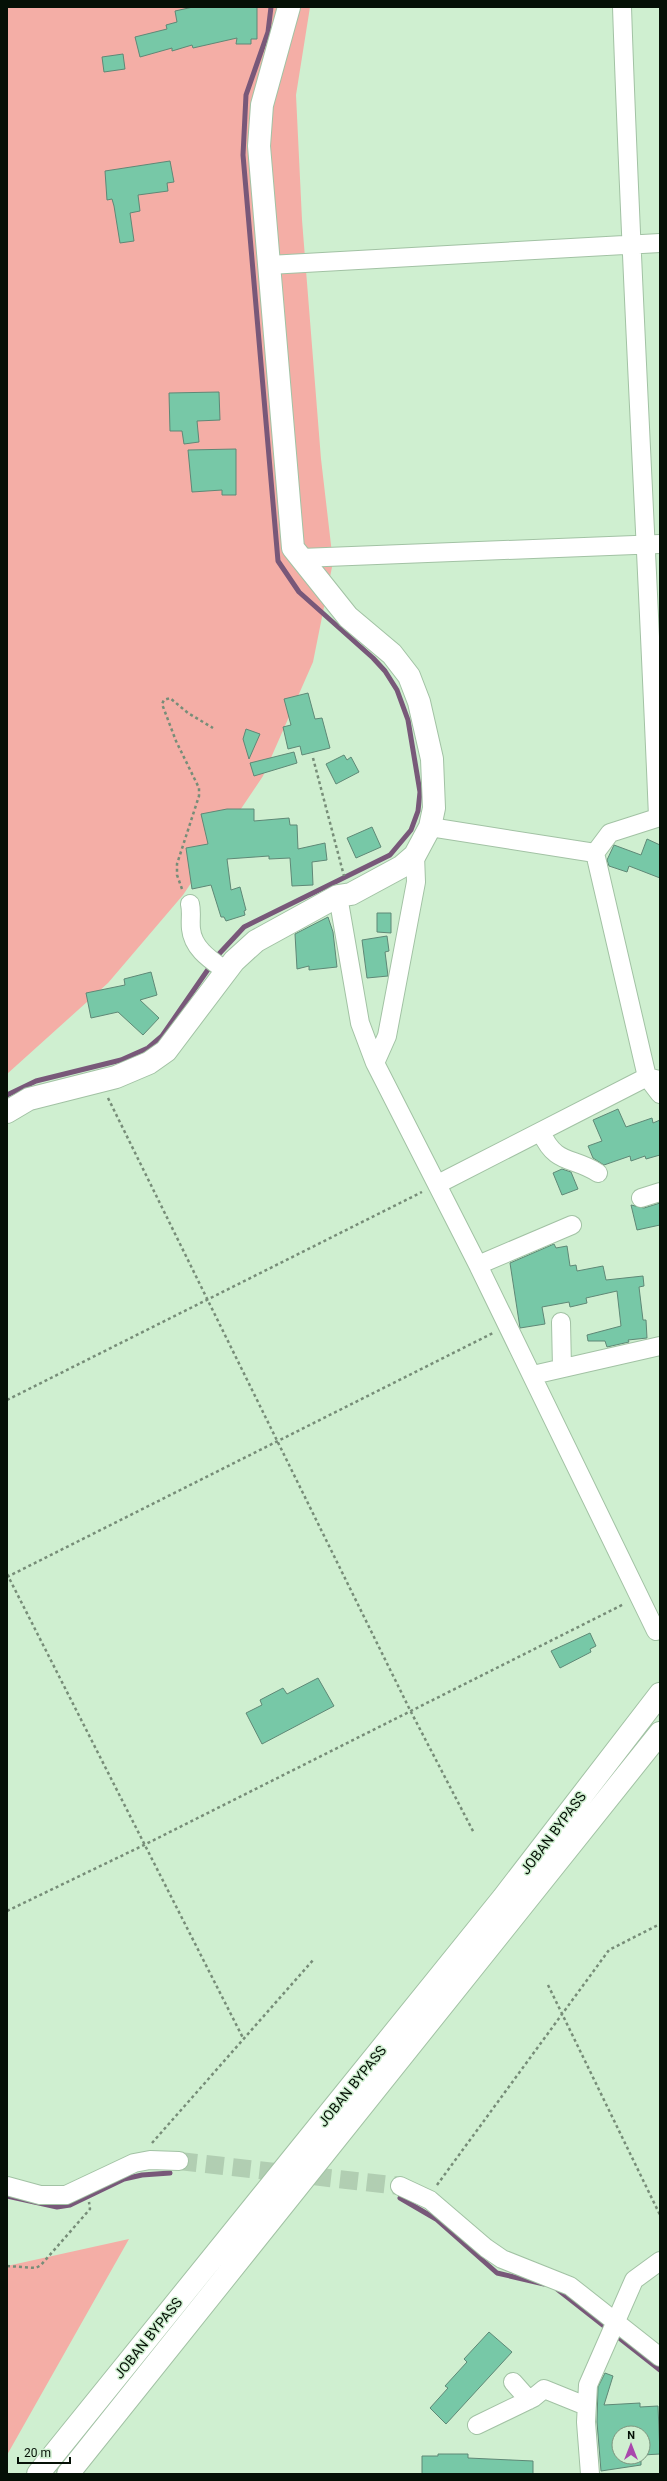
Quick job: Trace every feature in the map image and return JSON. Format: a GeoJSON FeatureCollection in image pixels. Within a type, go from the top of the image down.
{"type":"FeatureCollection","features":[{"type":"Feature","properties":{"kind":"main road"},"geometry":{"type":"LineString","coordinates":[[7,1112],[29,1099],[116,1076],[149,1063],[166,1051],[218,965],[256,941],[338,896],[351,894],[401,867],[415,855],[430,827],[434,808],[432,758],[419,702],[409,676],[392,654],[348,617],[293,548],[286,486],[259,146],[262,105],[289,7]]}},
{"type":"Feature","properties":{"kind":"main road","name":"JOBAN BYPASS"},"geometry":{"type":"LineString","coordinates":[[38,2474],[503,1898],[660,1694]]}},
{"type":"Feature","properties":{"kind":"main road","name":"JOBAN BYPASS"},"geometry":{"type":"LineString","coordinates":[[68,2474],[660,1732]]}},
{"type":"Feature","properties":{"kind":"street"},"geometry":{"type":"LineString","coordinates":[[595,853],[610,833],[659,817],[653,544],[630,244],[622,7]]}},
{"type":"Feature","properties":{"kind":"street"},"geometry":{"type":"LineString","coordinates":[[269,264],[660,243]]}},
{"type":"Feature","properties":{"kind":"street"},"geometry":{"type":"LineString","coordinates":[[301,558],[653,544]]}},
{"type":"Feature","properties":{"kind":"street"},"geometry":{"type":"LineString","coordinates":[[430,827],[595,853]]}},
{"type":"Feature","properties":{"kind":"street"},"geometry":{"type":"LineString","coordinates":[[595,853],[654,1078],[660,1094]]}},
{"type":"Feature","properties":{"kind":"street"},"geometry":{"type":"LineString","coordinates":[[375,1063],[387,1036],[416,882],[415,855]]}},
{"type":"Feature","properties":{"kind":"street"},"geometry":{"type":"LineString","coordinates":[[338,896],[360,1023],[375,1063],[438,1184],[533,1375],[656,1631]]}},
{"type":"Feature","properties":{"kind":"street"},"geometry":{"type":"LineString","coordinates":[[190,904],[192,935],[195,943],[218,965]]}},
{"type":"Feature","properties":{"kind":"street"},"geometry":{"type":"LineString","coordinates":[[438,1184],[540,1132],[654,1078]]}},
{"type":"Feature","properties":{"kind":"street"},"geometry":{"type":"LineString","coordinates":[[540,1132],[547,1147],[556,1155],[598,1173]]}},
{"type":"Feature","properties":{"kind":"street"},"geometry":{"type":"LineString","coordinates":[[641,1198],[660,1192]]}},
{"type":"Feature","properties":{"kind":"street"},"geometry":{"type":"LineString","coordinates":[[478,1265],[572,1225]]}},
{"type":"Feature","properties":{"kind":"street"},"geometry":{"type":"LineString","coordinates":[[561,1322],[562,1368]]}},
{"type":"Feature","properties":{"kind":"street"},"geometry":{"type":"LineString","coordinates":[[533,1375],[660,1346]]}},
{"type":"Feature","properties":{"kind":"street"},"geometry":{"type":"LineString","coordinates":[[7,2186],[40,2195],[66,2196],[134,2163],[150,2160],[179,2161]]}},
{"type":"Feature","properties":{"kind":"street"},"geometry":{"type":"LineString","coordinates":[[400,2186],[430,2200],[502,2260],[570,2286],[612,2327],[660,2357]]}},
{"type":"Feature","properties":{"kind":"street"},"geometry":{"type":"LineString","coordinates":[[590,2474],[586,2422],[588,2385],[612,2327],[634,2280],[660,2261]]}},
{"type":"Feature","properties":{"kind":"street"},"geometry":{"type":"LineString","coordinates":[[513,2382],[529,2400]]}},
{"type":"Feature","properties":{"kind":"street"},"geometry":{"type":"LineString","coordinates":[[477,2425],[529,2400],[544,2389],[586,2406]]}},
{"type":"Feature","properties":{"kind":"path"},"geometry":{"type":"LineString","coordinates":[[190,904],[180,886],[177,864],[199,796],[199,788],[176,740],[162,704],[164,700],[170,698],[188,713],[213,728]]}},
{"type":"Feature","properties":{"kind":"path"},"geometry":{"type":"LineString","coordinates":[[313,758],[342,871]]}},
{"type":"Feature","properties":{"kind":"path"},"geometry":{"type":"LineString","coordinates":[[99,1080],[276,1442],[410,1710],[474,1833]]}},
{"type":"Feature","properties":{"kind":"path"},"geometry":{"type":"LineString","coordinates":[[7,1400],[207,1302],[438,1184]]}},
{"type":"Feature","properties":{"kind":"path"},"geometry":{"type":"LineString","coordinates":[[243,2038],[7,1576],[508,1326]]}},
{"type":"Feature","properties":{"kind":"path"},"geometry":{"type":"LineString","coordinates":[[7,1911],[144,1846],[410,1710],[640,1596]]}},
{"type":"Feature","properties":{"kind":"path"},"geometry":{"type":"LineString","coordinates":[[430,2200],[436,2187],[563,2016],[609,1950],[660,1924]]}},
{"type":"Feature","properties":{"kind":"path"},"geometry":{"type":"LineString","coordinates":[[134,2163],[314,1959]]}},
{"type":"Feature","properties":{"kind":"path"},"geometry":{"type":"LineString","coordinates":[[548,1985],[660,2215]]}},
{"type":"Feature","properties":{"kind":"path"},"geometry":{"type":"LineString","coordinates":[[7,2266],[36,2268],[42,2265],[90,2209],[89,2202]]}},
{"type":"Feature","properties":{"kind":"shaded area"},"geometry":{"type":"Polygon","coordinates":[[[7,7],[310,7],[296,95],[302,220],[321,459],[333,562],[313,662],[263,776],[183,895],[108,983],[7,1074],[7,7]]]}},
{"type":"Feature","properties":{"kind":"shaded area"},"geometry":{"type":"Polygon","coordinates":[[[129,2239],[7,2455],[7,2266],[129,2239]]]}},
{"type":"Feature","properties":{"kind":"building"},"geometry":{"type":"Polygon","coordinates":[[[193,7],[257,7],[257,39],[251,39],[251,44],[236,44],[237,38],[193,48],[192,45],[172,51],[172,48],[140,57],[135,37],[167,29],[166,25],[177,22],[175,11],[193,7]]]}},
{"type":"Feature","properties":{"kind":"building"},"geometry":{"type":"Polygon","coordinates":[[[123,54],[125,69],[104,72],[102,57],[123,54]]]}},
{"type":"Feature","properties":{"kind":"building"},"geometry":{"type":"Polygon","coordinates":[[[170,161],[174,182],[167,183],[168,191],[138,195],[140,211],[130,213],[134,241],[120,243],[112,199],[107,200],[105,171],[170,161]]]}},
{"type":"Feature","properties":{"kind":"building"},"geometry":{"type":"Polygon","coordinates":[[[219,392],[220,420],[197,421],[199,442],[184,444],[182,431],[170,431],[169,393],[219,392]]]}},
{"type":"Feature","properties":{"kind":"building"},"geometry":{"type":"Polygon","coordinates":[[[236,449],[236,495],[222,495],[222,490],[192,492],[188,450],[236,449]]]}},
{"type":"Feature","properties":{"kind":"building"},"geometry":{"type":"Polygon","coordinates":[[[308,693],[315,719],[322,718],[330,748],[302,755],[300,746],[288,749],[283,727],[291,725],[284,699],[308,693]]]}},
{"type":"Feature","properties":{"kind":"building"},"geometry":{"type":"Polygon","coordinates":[[[246,729],[260,734],[249,759],[243,739],[246,729]]]}},
{"type":"Feature","properties":{"kind":"building"},"geometry":{"type":"Polygon","coordinates":[[[294,752],[297,763],[254,776],[250,763],[294,752]]]}},
{"type":"Feature","properties":{"kind":"building"},"geometry":{"type":"Polygon","coordinates":[[[344,755],[347,760],[351,757],[359,772],[336,784],[326,764],[344,755]]]}},
{"type":"Feature","properties":{"kind":"building"},"geometry":{"type":"Polygon","coordinates":[[[227,809],[254,809],[254,821],[289,818],[290,825],[297,825],[298,849],[325,843],[327,860],[312,862],[313,885],[292,886],[290,858],[269,859],[269,856],[227,859],[231,890],[240,887],[246,910],[244,911],[245,915],[226,921],[224,917],[221,917],[211,885],[192,889],[186,848],[208,844],[201,814],[227,809]]]}},
{"type":"Feature","properties":{"kind":"building"},"geometry":{"type":"Polygon","coordinates":[[[372,827],[381,847],[356,858],[347,838],[372,827]]]}},
{"type":"Feature","properties":{"kind":"building"},"geometry":{"type":"Polygon","coordinates":[[[647,839],[660,845],[660,878],[629,866],[627,872],[609,866],[607,860],[614,845],[641,855],[647,839]]]}},
{"type":"Feature","properties":{"kind":"building"},"geometry":{"type":"Polygon","coordinates":[[[377,913],[391,913],[391,933],[377,932],[377,913]]]}},
{"type":"Feature","properties":{"kind":"building"},"geometry":{"type":"Polygon","coordinates":[[[328,917],[333,932],[337,967],[309,970],[309,966],[297,969],[295,934],[328,917]]]}},
{"type":"Feature","properties":{"kind":"building"},"geometry":{"type":"Polygon","coordinates":[[[387,936],[389,951],[385,952],[388,976],[367,978],[362,940],[387,936]]]}},
{"type":"Feature","properties":{"kind":"building"},"geometry":{"type":"Polygon","coordinates":[[[151,972],[157,995],[140,1000],[159,1018],[143,1035],[118,1012],[91,1018],[86,993],[125,985],[124,979],[151,972]]]}},
{"type":"Feature","properties":{"kind":"building"},"geometry":{"type":"Polygon","coordinates":[[[618,1109],[626,1127],[652,1118],[653,1123],[660,1120],[660,1155],[646,1159],[645,1156],[631,1161],[630,1156],[604,1165],[593,1158],[588,1146],[602,1141],[593,1120],[618,1109]]]}},
{"type":"Feature","properties":{"kind":"building"},"geometry":{"type":"Polygon","coordinates":[[[562,1169],[571,1172],[578,1189],[562,1195],[553,1173],[562,1169]]]}},
{"type":"Feature","properties":{"kind":"building"},"geometry":{"type":"Polygon","coordinates":[[[660,1203],[660,1225],[637,1230],[631,1205],[644,1208],[660,1203]]]}},
{"type":"Feature","properties":{"kind":"building"},"geometry":{"type":"Polygon","coordinates":[[[554,1244],[556,1248],[567,1246],[570,1266],[576,1265],[577,1271],[603,1266],[606,1280],[643,1276],[644,1286],[639,1287],[643,1320],[646,1320],[647,1338],[628,1340],[629,1342],[607,1347],[605,1341],[588,1341],[587,1335],[621,1326],[617,1291],[586,1298],[587,1303],[570,1307],[569,1302],[542,1307],[545,1324],[520,1328],[510,1263],[554,1244]]]}},
{"type":"Feature","properties":{"kind":"building"},"geometry":{"type":"Polygon","coordinates":[[[590,1633],[596,1646],[590,1649],[591,1652],[560,1668],[551,1651],[590,1633]]]}},
{"type":"Feature","properties":{"kind":"building"},"geometry":{"type":"Polygon","coordinates":[[[318,1678],[334,1706],[262,1744],[246,1713],[262,1705],[260,1700],[283,1688],[287,1694],[318,1678]]]}},
{"type":"Feature","properties":{"kind":"building"},"geometry":{"type":"Polygon","coordinates":[[[489,2332],[512,2352],[446,2424],[430,2408],[448,2388],[445,2386],[467,2362],[464,2359],[489,2332]]]}},
{"type":"Feature","properties":{"kind":"building"},"geometry":{"type":"Polygon","coordinates":[[[605,2373],[613,2376],[604,2405],[640,2403],[640,2407],[658,2406],[660,2454],[651,2455],[651,2425],[611,2425],[611,2465],[641,2465],[601,2471],[597,2422],[598,2387],[605,2373]]]}},
{"type":"Feature","properties":{"kind":"building"},"geometry":{"type":"Polygon","coordinates":[[[438,2454],[468,2454],[468,2458],[533,2461],[533,2474],[422,2474],[422,2456],[438,2456],[438,2454]]]}},
{"type":"Feature","properties":{"kind":"waterway"},"geometry":{"type":"LineString","coordinates":[[7,1095],[36,1081],[121,1060],[148,1048],[162,1036],[218,955],[244,927],[390,855],[411,830],[418,811],[420,792],[408,720],[397,690],[385,671],[373,658],[299,592],[278,561],[243,155],[246,95],[268,32],[271,7]]}},
{"type":"Feature","properties":{"kind":"waterway"},"geometry":{"type":"LineString","coordinates":[[7,2196],[57,2207],[70,2205],[124,2179],[142,2175],[170,2173]]}},
{"type":"Feature","properties":{"kind":"waterway"},"geometry":{"type":"LineString","coordinates":[[400,2198],[436,2219],[497,2273],[544,2284]]}},
{"type":"Feature","properties":{"kind":"waterway"},"geometry":{"type":"LineString","coordinates":[[557,2289],[660,2370]]}},
{"type":"Feature","properties":{"kind":"tunnel"},"geometry":{"type":"LineString","coordinates":[[179,2161],[400,2186]]}}]}
